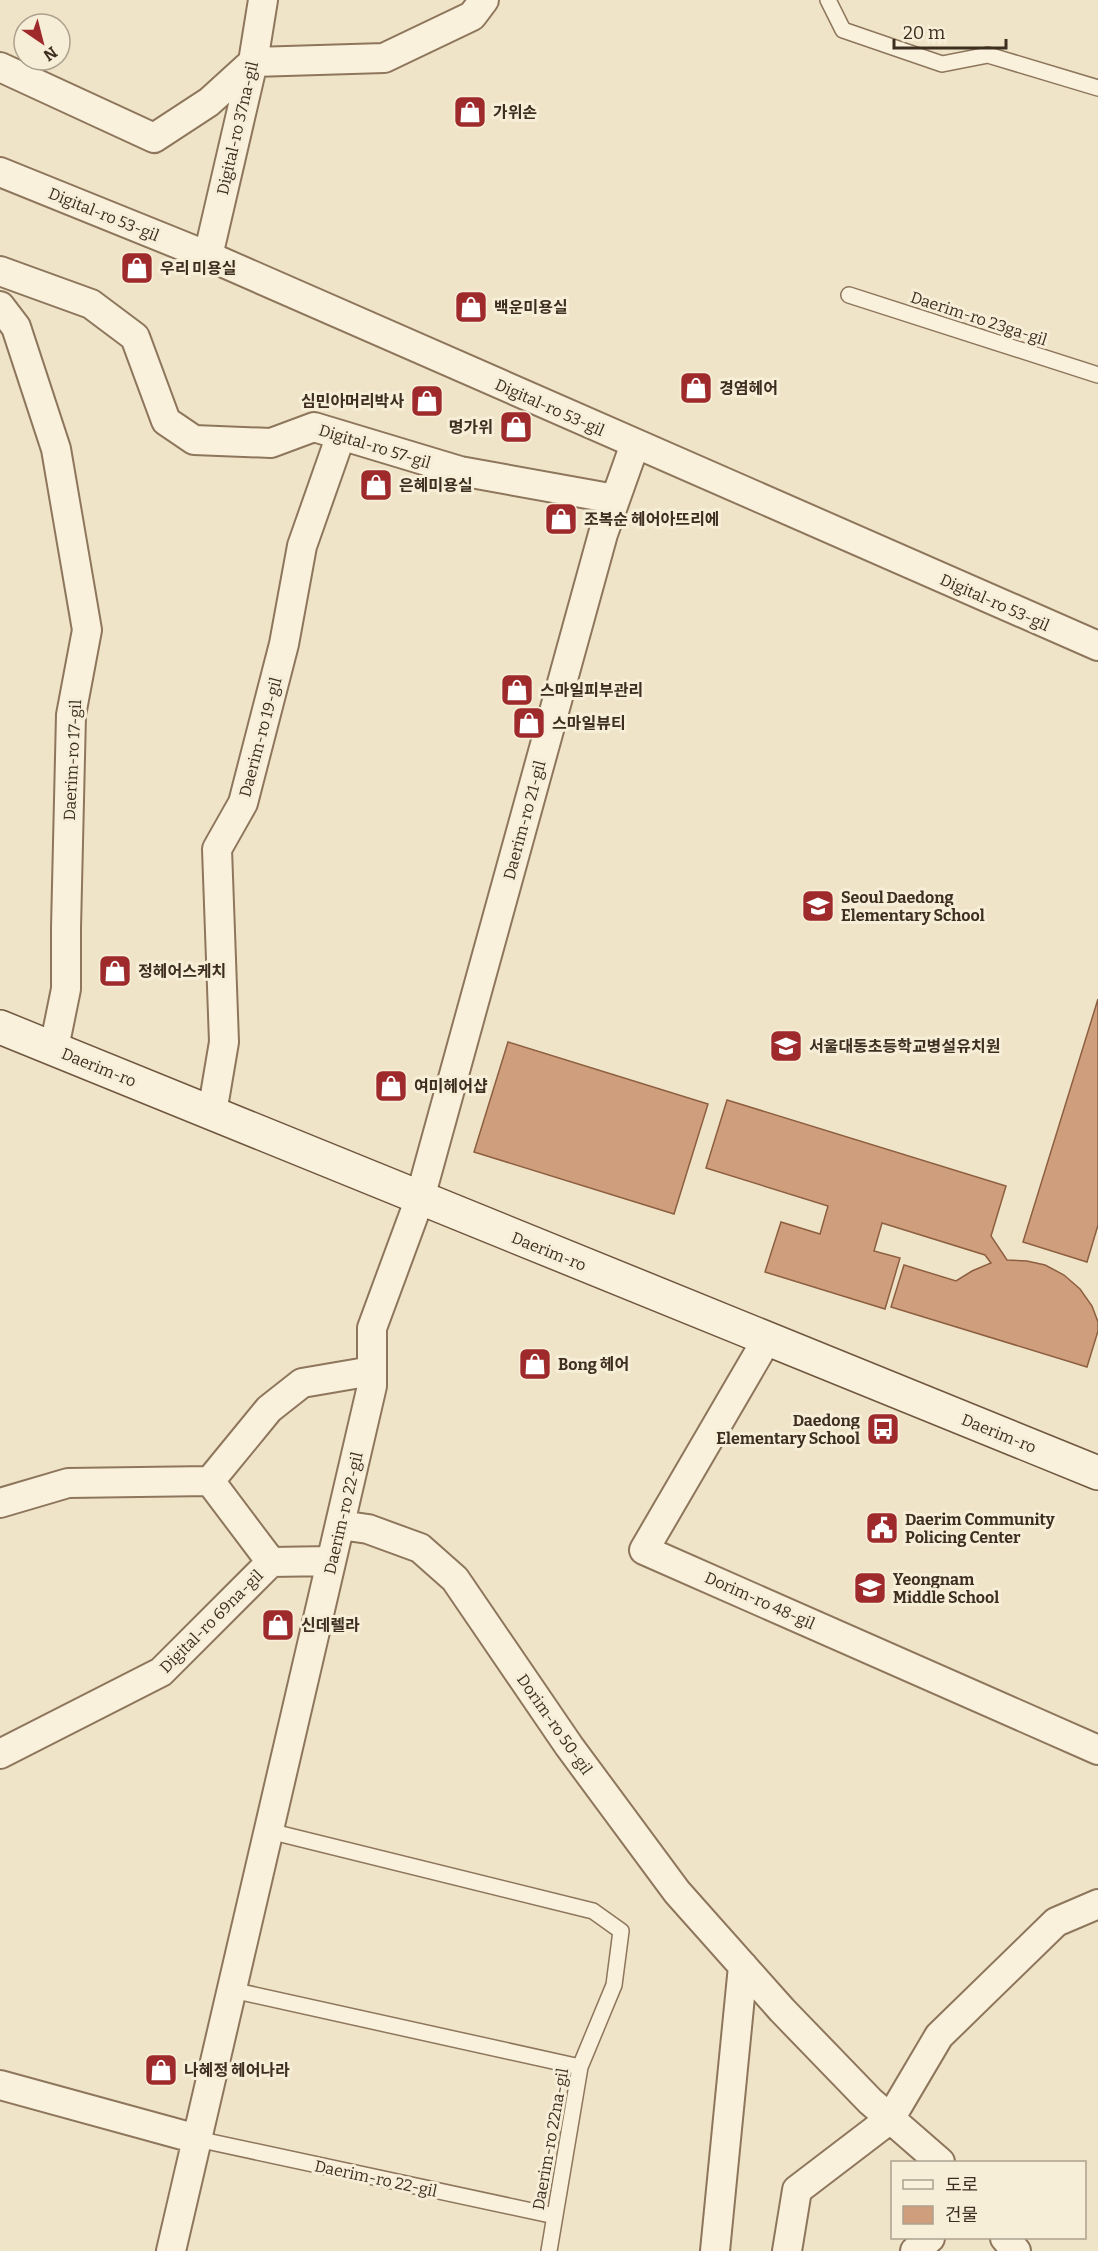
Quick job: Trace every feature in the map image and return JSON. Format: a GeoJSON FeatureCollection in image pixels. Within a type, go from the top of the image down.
{"type":"FeatureCollection","features":[{"type":"Feature","properties":{"kind":"street","name":"Digital-ro 37na-gil"},"geometry":{"type":"LineString","coordinates":[[208,256],[253,62],[263,0]]}},
{"type":"Feature","properties":{"kind":"street"},"geometry":{"type":"LineString","coordinates":[[0,67],[154,138],[209,102],[253,62],[384,58],[472,16],[484,0]]}},
{"type":"Feature","properties":{"kind":"street","name":"Digital-ro 53-gil"},"geometry":{"type":"LineString","coordinates":[[0,173],[208,256],[1098,646]]}},
{"type":"Feature","properties":{"kind":"street","name":"Digital-ro 57-gil"},"geometry":{"type":"LineString","coordinates":[[0,271],[91,304],[135,337],[166,421],[194,440],[271,443],[314,427],[460,471],[615,499]]}},
{"type":"Feature","properties":{"kind":"street","name":"Daerim-ro 17-gil"},"geometry":{"type":"LineString","coordinates":[[0,306],[16,327],[56,448],[87,630],[71,715],[66,990],[54,1048]]}},
{"type":"Feature","properties":{"kind":"street","name":"Daerim-ro 19-gil"},"geometry":{"type":"LineString","coordinates":[[212,1113],[224,1042],[217,849],[243,803],[284,644],[302,546],[341,435]]}},
{"type":"Feature","properties":{"kind":"street","name":"Daerim-ro 21-gil"},"geometry":{"type":"LineString","coordinates":[[420,1198],[603,534],[635,444]]}},
{"type":"Feature","properties":{"kind":"street","name":"Daerim-ro"},"geometry":{"type":"LineString","coordinates":[[0,1027],[1098,1473]]}},
{"type":"Feature","properties":{"kind":"street","name":"Daerim-ro 22-gil"},"geometry":{"type":"LineString","coordinates":[[171,2251],[372,1386],[372,1328],[420,1198]]}},
{"type":"Feature","properties":{"kind":"street","name":"Dorim-ro 48-gil"},"geometry":{"type":"LineString","coordinates":[[767,1339],[644,1550],[1098,1750]]}},
{"type":"Feature","properties":{"kind":"street"},"geometry":{"type":"LineString","coordinates":[[0,1503],[68,1483],[210,1481],[269,1409],[302,1383],[372,1371]]}},
{"type":"Feature","properties":{"kind":"street"},"geometry":{"type":"LineString","coordinates":[[210,1481],[271,1562]]}},
{"type":"Feature","properties":{"kind":"street","name":"Dorim-ro 50-gil"},"geometry":{"type":"LineString","coordinates":[[340,1525],[368,1529],[420,1548],[455,1579],[569,1746],[664,1874],[743,1966],[830,2060],[890,2119],[938,2161]]}},
{"type":"Feature","properties":{"kind":"street","name":"Digital-ro 69na-gil"},"geometry":{"type":"LineString","coordinates":[[0,1754],[161,1672],[271,1562],[331,1561]]}},
{"type":"Feature","properties":{"kind":"street"},"geometry":{"type":"LineString","coordinates":[[787,2251],[797,2190],[890,2119],[939,2036],[1056,1922],[1098,1904]]}},
{"type":"Feature","properties":{"kind":"street"},"geometry":{"type":"LineString","coordinates":[[715,2251],[743,1966]]}},
{"type":"Feature","properties":{"kind":"street","name":"Daerim-ro 22-gil"},"geometry":{"type":"LineString","coordinates":[[0,2085],[197,2139]]}},
{"type":"Feature","properties":{"kind":"street"},"geometry":{"type":"LineString","coordinates":[[915,2251],[929,2239]]}},
{"type":"Feature","properties":{"kind":"street"},"geometry":{"type":"LineString","coordinates":[[1006,2239],[1016,2251]]}},
{"type":"Feature","properties":{"kind":"lane"},"geometry":{"type":"LineString","coordinates":[[828,0],[843,30],[942,64],[988,55],[1098,87]]}},
{"type":"Feature","properties":{"kind":"lane","name":"Daerim-ro 23ga-gil"},"geometry":{"type":"LineString","coordinates":[[849,295],[1098,375]]}},
{"type":"Feature","properties":{"kind":"lane","name":"Daerim-ro 22na-gil"},"geometry":{"type":"LineString","coordinates":[[269,1831],[593,1911],[621,1931],[614,1985],[580,2067],[549,2251]]}},
{"type":"Feature","properties":{"kind":"lane"},"geometry":{"type":"LineString","coordinates":[[232,1990],[580,2067]]}},
{"type":"Feature","properties":{"kind":"lane","name":"Daerim-ro 22-gil"},"geometry":{"type":"LineString","coordinates":[[197,2139],[555,2216]]}},
{"type":"Feature","properties":{"kind":"building"},"geometry":{"type":"Polygon","coordinates":[[[1098,999],[1098,1225],[1087,1262],[1023,1242],[1098,999]]]}},
{"type":"Feature","properties":{"kind":"building"},"geometry":{"type":"Polygon","coordinates":[[[508,1042],[708,1104],[674,1214],[474,1152],[508,1042]]]}},
{"type":"Feature","properties":{"kind":"building"},"geometry":{"type":"Polygon","coordinates":[[[727,1100],[1006,1186],[991,1236],[1007,1260],[1045,1265],[1064,1275],[1080,1289],[1092,1306],[1098,1322],[1098,1331],[1087,1367],[891,1307],[904,1265],[956,1281],[991,1263],[985,1255],[882,1223],[874,1251],[900,1258],[885,1309],[765,1272],[781,1222],[820,1234],[828,1206],[706,1168],[727,1100]]]}},
{"type":"Feature","properties":{"kind":"place","name":"가위손"},"geometry":{"type":"Point","coordinates":[470,112]}},
{"type":"Feature","properties":{"kind":"place","name":"우리 미용실"},"geometry":{"type":"Point","coordinates":[137,268]}},
{"type":"Feature","properties":{"kind":"place","name":"백운미용실"},"geometry":{"type":"Point","coordinates":[471,307]}},
{"type":"Feature","properties":{"kind":"place","name":"경염헤어"},"geometry":{"type":"Point","coordinates":[696,388]}},
{"type":"Feature","properties":{"kind":"place","name":"심민아머리박사"},"geometry":{"type":"Point","coordinates":[427,401]}},
{"type":"Feature","properties":{"kind":"place","name":"명가위"},"geometry":{"type":"Point","coordinates":[516,427]}},
{"type":"Feature","properties":{"kind":"place","name":"은혜미용실"},"geometry":{"type":"Point","coordinates":[376,485]}},
{"type":"Feature","properties":{"kind":"place","name":"조복순 헤어아뜨리에"},"geometry":{"type":"Point","coordinates":[561,519]}},
{"type":"Feature","properties":{"kind":"place","name":"스마일피부관리"},"geometry":{"type":"Point","coordinates":[517,690]}},
{"type":"Feature","properties":{"kind":"place","name":"스마일뷰티"},"geometry":{"type":"Point","coordinates":[529,723]}},
{"type":"Feature","properties":{"kind":"place","name":"Seoul Daedong Elementary School"},"geometry":{"type":"Point","coordinates":[818,906]}},
{"type":"Feature","properties":{"kind":"place","name":"정헤어스케치"},"geometry":{"type":"Point","coordinates":[115,971]}},
{"type":"Feature","properties":{"kind":"place","name":"서울대동초등학교병설유치원"},"geometry":{"type":"Point","coordinates":[786,1046]}},
{"type":"Feature","properties":{"kind":"place","name":"여미헤어샵"},"geometry":{"type":"Point","coordinates":[391,1086]}},
{"type":"Feature","properties":{"kind":"place","name":"Bong 헤어"},"geometry":{"type":"Point","coordinates":[535,1364]}},
{"type":"Feature","properties":{"kind":"place","name":"Daedong Elementary School"},"geometry":{"type":"Point","coordinates":[883,1429]}},
{"type":"Feature","properties":{"kind":"place","name":"Daerim Community Policing Center"},"geometry":{"type":"Point","coordinates":[882,1528]}},
{"type":"Feature","properties":{"kind":"place","name":"Yeongnam Middle School"},"geometry":{"type":"Point","coordinates":[870,1588]}},
{"type":"Feature","properties":{"kind":"place","name":"신데렐라"},"geometry":{"type":"Point","coordinates":[278,1625]}},
{"type":"Feature","properties":{"kind":"place","name":"나혜정 헤어나라"},"geometry":{"type":"Point","coordinates":[161,2070]}}]}
